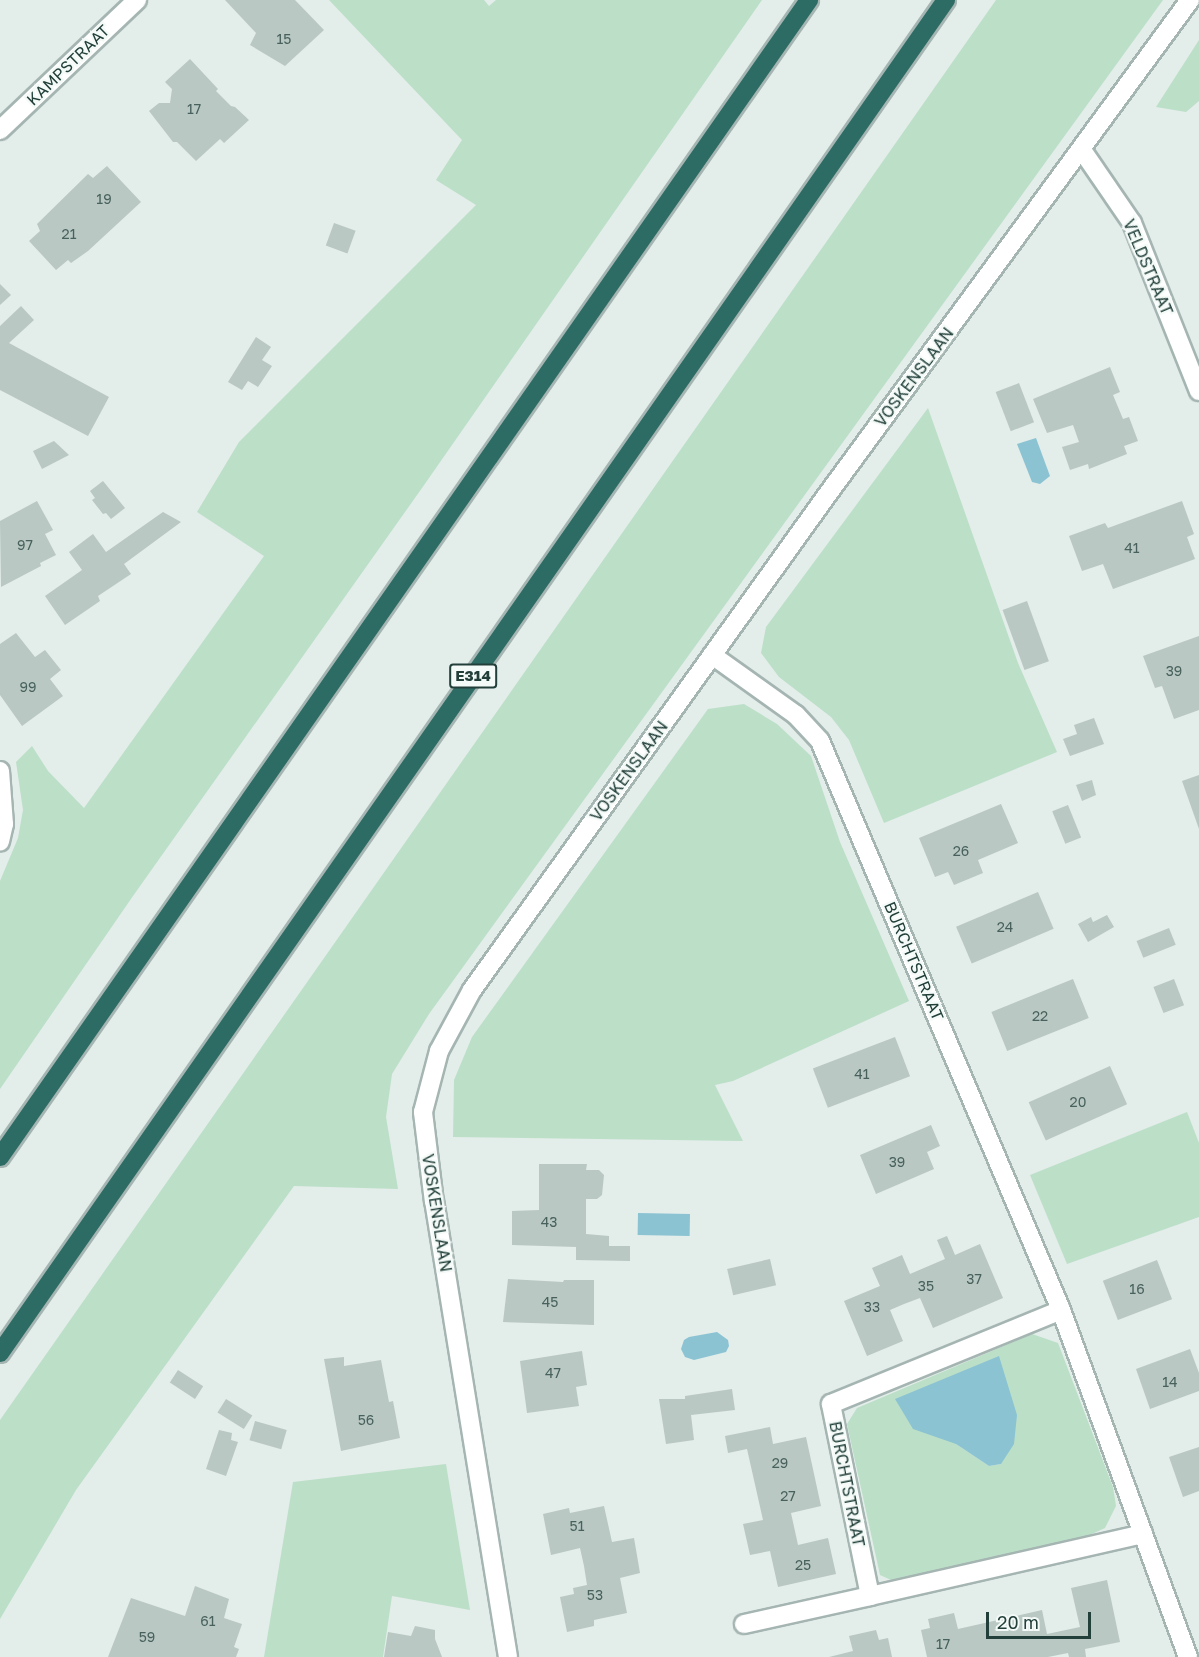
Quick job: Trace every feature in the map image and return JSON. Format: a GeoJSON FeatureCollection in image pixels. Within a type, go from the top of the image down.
{"type":"FeatureCollection","features":[{"type":"Feature","properties":{"kind":"highway"},"geometry":{"type":"LineString","coordinates":[[0,1157],[809,0]]}},
{"type":"Feature","properties":{"kind":"highway","name":"E314"},"geometry":{"type":"LineString","coordinates":[[0,1353],[946,0]]}},
{"type":"Feature","properties":{"kind":"street","name":"KAMPSTRAAT"},"geometry":{"type":"LineString","coordinates":[[0,130],[136,0]]}},
{"type":"Feature","properties":{"kind":"street","name":"VOSKENSLAAN"},"geometry":{"type":"LineString","coordinates":[[508,1657],[436,1214],[423,1112],[439,1052],[472,990],[827,495],[1190,0]]}},
{"type":"Feature","properties":{"kind":"street","name":"VELDSTRAAT"},"geometry":{"type":"LineString","coordinates":[[1082,150],[1132,223],[1199,391]]}},
{"type":"Feature","properties":{"kind":"street","name":"BURCHTSTRAAT"},"geometry":{"type":"LineString","coordinates":[[712,655],[796,715],[820,741],[1061,1310],[1188,1657]]}},
{"type":"Feature","properties":{"kind":"street"},"geometry":{"type":"LineString","coordinates":[[0,771],[4,824],[0,842]]}},
{"type":"Feature","properties":{"kind":"street","name":"BURCHTSTRAAT"},"geometry":{"type":"LineString","coordinates":[[870,1596],[831,1404],[1061,1310]]}},
{"type":"Feature","properties":{"kind":"street"},"geometry":{"type":"LineString","coordinates":[[744,1624],[1143,1534]]}},
{"type":"Feature","properties":{"kind":"green space"},"geometry":{"type":"Polygon","coordinates":[[[329,0],[484,0],[489,6],[496,0],[762,0],[0,1089],[0,881],[18,838],[23,810],[16,762],[32,746],[48,771],[84,808],[264,556],[197,512],[239,442],[476,205],[436,180],[462,140],[329,0]]]}},
{"type":"Feature","properties":{"kind":"green space"},"geometry":{"type":"Polygon","coordinates":[[[996,0],[1163,0],[429,1014],[392,1074],[386,1117],[398,1189],[294,1186],[76,1490],[0,1619],[0,1420],[996,0]]]}},
{"type":"Feature","properties":{"kind":"green space"},"geometry":{"type":"Polygon","coordinates":[[[1199,40],[1199,101],[1186,112],[1156,107],[1199,40]]]}},
{"type":"Feature","properties":{"kind":"green space"},"geometry":{"type":"Polygon","coordinates":[[[928,408],[1018,663],[1057,752],[884,823],[849,740],[831,717],[779,677],[761,653],[766,627],[928,408]]]}},
{"type":"Feature","properties":{"kind":"green space"},"geometry":{"type":"Polygon","coordinates":[[[744,704],[777,724],[811,756],[840,842],[909,1001],[733,1081],[715,1085],[743,1141],[453,1137],[454,1080],[472,1037],[708,709],[744,704]]]}},
{"type":"Feature","properties":{"kind":"green space"},"geometry":{"type":"Polygon","coordinates":[[[1187,1112],[1199,1143],[1199,1217],[1067,1264],[1030,1175],[1187,1112]]]}},
{"type":"Feature","properties":{"kind":"green space"},"geometry":{"type":"Polygon","coordinates":[[[1032,1334],[1058,1343],[1113,1487],[1116,1506],[1105,1528],[1083,1538],[891,1580],[880,1575],[847,1424],[857,1408],[1032,1334]],[[956,1444],[989,1466],[1001,1464],[956,1444]]]}},
{"type":"Feature","properties":{"kind":"green space"},"geometry":{"type":"Polygon","coordinates":[[[446,1464],[470,1610],[392,1596],[383,1657],[264,1657],[293,1482],[446,1464]]]}},
{"type":"Feature","properties":{"kind":"water"},"geometry":{"type":"Polygon","coordinates":[[[1036,438],[1050,476],[1040,484],[1032,482],[1017,444],[1036,438]]]}},
{"type":"Feature","properties":{"kind":"water"},"geometry":{"type":"Polygon","coordinates":[[[638,1213],[690,1214],[690,1236],[638,1235],[638,1213]]]}},
{"type":"Feature","properties":{"kind":"water"},"geometry":{"type":"Polygon","coordinates":[[[717,1332],[728,1340],[729,1346],[726,1352],[694,1360],[685,1357],[681,1349],[684,1340],[717,1332]]]}},
{"type":"Feature","properties":{"kind":"water"},"geometry":{"type":"Polygon","coordinates":[[[999,1356],[1017,1415],[1014,1444],[1001,1464],[989,1466],[956,1444],[913,1429],[895,1399],[999,1356]]]}},
{"type":"Feature","properties":{"kind":"building"},"geometry":{"type":"Polygon","coordinates":[[[225,0],[295,0],[324,30],[285,66],[250,45],[256,33],[225,0]]]}},
{"type":"Feature","properties":{"kind":"building"},"geometry":{"type":"Polygon","coordinates":[[[190,59],[218,89],[216,91],[249,120],[224,143],[220,139],[196,161],[177,142],[173,142],[149,111],[159,103],[170,103],[172,89],[165,82],[190,59]]]}},
{"type":"Feature","properties":{"kind":"building"},"geometry":{"type":"Polygon","coordinates":[[[107,166],[141,202],[88,251],[71,263],[68,260],[56,270],[29,241],[40,231],[37,224],[88,174],[93,178],[107,166]]]}},
{"type":"Feature","properties":{"kind":"building"},"geometry":{"type":"Polygon","coordinates":[[[334,223],[356,231],[347,253],[326,246],[334,223]]]}},
{"type":"Feature","properties":{"kind":"building"},"geometry":{"type":"Polygon","coordinates":[[[0,284],[11,295],[0,305],[0,284]]]}},
{"type":"Feature","properties":{"kind":"building"},"geometry":{"type":"Polygon","coordinates":[[[21,306],[34,320],[9,343],[109,397],[88,436],[0,390],[0,326],[21,306]]]}},
{"type":"Feature","properties":{"kind":"building"},"geometry":{"type":"Polygon","coordinates":[[[256,337],[271,347],[262,360],[272,366],[258,387],[248,381],[242,390],[228,382],[256,337]]]}},
{"type":"Feature","properties":{"kind":"building"},"geometry":{"type":"Polygon","coordinates":[[[1110,367],[1120,392],[1113,395],[1123,419],[1129,417],[1138,441],[1124,446],[1127,454],[1089,469],[1088,464],[1070,470],[1062,447],[1079,442],[1073,425],[1047,433],[1033,399],[1110,367]]]}},
{"type":"Feature","properties":{"kind":"building"},"geometry":{"type":"Polygon","coordinates":[[[1019,383],[1034,422],[1011,431],[996,392],[1019,383]]]}},
{"type":"Feature","properties":{"kind":"building"},"geometry":{"type":"Polygon","coordinates":[[[54,441],[69,455],[42,469],[33,451],[54,441]]]}},
{"type":"Feature","properties":{"kind":"building"},"geometry":{"type":"Polygon","coordinates":[[[103,481],[125,508],[111,519],[106,513],[103,514],[92,500],[95,498],[90,491],[103,481]]]}},
{"type":"Feature","properties":{"kind":"building"},"geometry":{"type":"Polygon","coordinates":[[[37,501],[53,530],[45,534],[56,555],[40,563],[41,566],[1,587],[0,521],[37,501]]]}},
{"type":"Feature","properties":{"kind":"building"},"geometry":{"type":"Polygon","coordinates":[[[1182,501],[1194,534],[1187,537],[1195,559],[1113,589],[1103,564],[1082,571],[1069,536],[1105,523],[1108,528],[1182,501]]]}},
{"type":"Feature","properties":{"kind":"building"},"geometry":{"type":"Polygon","coordinates":[[[163,512],[181,522],[124,564],[131,574],[98,596],[100,601],[65,625],[45,596],[82,570],[69,552],[93,534],[106,552],[163,512]]]}},
{"type":"Feature","properties":{"kind":"building"},"geometry":{"type":"Polygon","coordinates":[[[1027,601],[1049,661],[1024,670],[1003,610],[1027,601]]]}},
{"type":"Feature","properties":{"kind":"building"},"geometry":{"type":"Polygon","coordinates":[[[16,633],[35,657],[45,650],[61,670],[50,679],[63,696],[22,726],[0,695],[0,644],[16,633]]]}},
{"type":"Feature","properties":{"kind":"building"},"geometry":{"type":"Polygon","coordinates":[[[1199,636],[1199,710],[1174,719],[1162,686],[1155,688],[1143,656],[1199,636]]]}},
{"type":"Feature","properties":{"kind":"building"},"geometry":{"type":"Polygon","coordinates":[[[1094,718],[1104,744],[1070,756],[1063,739],[1077,734],[1074,725],[1094,718]]]}},
{"type":"Feature","properties":{"kind":"building"},"geometry":{"type":"Polygon","coordinates":[[[1199,775],[1199,829],[1182,781],[1199,775]]]}},
{"type":"Feature","properties":{"kind":"building"},"geometry":{"type":"Polygon","coordinates":[[[1092,780],[1096,795],[1082,801],[1076,785],[1092,780]]]}},
{"type":"Feature","properties":{"kind":"building"},"geometry":{"type":"Polygon","coordinates":[[[1001,804],[1018,843],[978,860],[983,873],[954,885],[948,872],[935,877],[919,838],[1001,804]]]}},
{"type":"Feature","properties":{"kind":"building"},"geometry":{"type":"Polygon","coordinates":[[[1068,805],[1081,837],[1065,844],[1052,811],[1068,805]]]}},
{"type":"Feature","properties":{"kind":"building"},"geometry":{"type":"Polygon","coordinates":[[[1038,892],[1054,929],[972,964],[956,927],[1038,892]]]}},
{"type":"Feature","properties":{"kind":"building"},"geometry":{"type":"Polygon","coordinates":[[[1107,915],[1114,927],[1088,942],[1078,924],[1091,917],[1093,922],[1107,915]]]}},
{"type":"Feature","properties":{"kind":"building"},"geometry":{"type":"Polygon","coordinates":[[[1169,928],[1176,945],[1143,958],[1137,941],[1169,928]]]}},
{"type":"Feature","properties":{"kind":"building"},"geometry":{"type":"Polygon","coordinates":[[[1073,979],[1089,1018],[1007,1051],[991,1012],[1073,979]]]}},
{"type":"Feature","properties":{"kind":"building"},"geometry":{"type":"Polygon","coordinates":[[[1174,979],[1184,1005],[1163,1013],[1153,987],[1174,979]]]}},
{"type":"Feature","properties":{"kind":"building"},"geometry":{"type":"Polygon","coordinates":[[[895,1037],[910,1076],[828,1108],[813,1069],[895,1037]]]}},
{"type":"Feature","properties":{"kind":"building"},"geometry":{"type":"Polygon","coordinates":[[[1110,1066],[1127,1104],[1046,1141],[1029,1102],[1110,1066]]]}},
{"type":"Feature","properties":{"kind":"building"},"geometry":{"type":"Polygon","coordinates":[[[931,1125],[940,1146],[927,1152],[934,1169],[876,1194],[860,1155],[931,1125]]]}},
{"type":"Feature","properties":{"kind":"building"},"geometry":{"type":"Polygon","coordinates":[[[539,1164],[587,1164],[586,1170],[599,1170],[604,1175],[602,1195],[597,1199],[586,1199],[586,1234],[609,1236],[609,1246],[630,1246],[630,1261],[576,1260],[576,1247],[512,1245],[512,1211],[539,1210],[539,1164]]]}},
{"type":"Feature","properties":{"kind":"building"},"geometry":{"type":"Polygon","coordinates":[[[947,1236],[955,1255],[980,1244],[1003,1298],[933,1328],[920,1298],[904,1304],[890,1310],[903,1341],[867,1356],[844,1301],[880,1286],[872,1268],[902,1255],[910,1274],[945,1259],[937,1240],[947,1236]]]}},
{"type":"Feature","properties":{"kind":"building"},"geometry":{"type":"Polygon","coordinates":[[[770,1259],[776,1285],[733,1295],[727,1269],[770,1259]]]}},
{"type":"Feature","properties":{"kind":"building"},"geometry":{"type":"Polygon","coordinates":[[[1157,1260],[1172,1299],[1118,1320],[1103,1281],[1157,1260]]]}},
{"type":"Feature","properties":{"kind":"building"},"geometry":{"type":"Polygon","coordinates":[[[508,1279],[563,1282],[564,1280],[594,1280],[594,1325],[503,1322],[508,1279]]]}},
{"type":"Feature","properties":{"kind":"building"},"geometry":{"type":"Polygon","coordinates":[[[1190,1349],[1199,1373],[1199,1391],[1150,1409],[1136,1369],[1190,1349]]]}},
{"type":"Feature","properties":{"kind":"building"},"geometry":{"type":"Polygon","coordinates":[[[582,1351],[587,1385],[576,1387],[579,1406],[527,1413],[520,1361],[582,1351]]]}},
{"type":"Feature","properties":{"kind":"building"},"geometry":{"type":"Polygon","coordinates":[[[344,1357],[344,1366],[381,1360],[389,1402],[393,1401],[400,1438],[341,1451],[324,1359],[344,1357]]]}},
{"type":"Feature","properties":{"kind":"building"},"geometry":{"type":"Polygon","coordinates":[[[178,1370],[203,1386],[195,1399],[170,1383],[178,1370]]]}},
{"type":"Feature","properties":{"kind":"building"},"geometry":{"type":"Polygon","coordinates":[[[732,1389],[735,1410],[691,1415],[694,1440],[666,1444],[659,1399],[685,1399],[685,1396],[732,1389]]]}},
{"type":"Feature","properties":{"kind":"building"},"geometry":{"type":"Polygon","coordinates":[[[226,1399],[252,1415],[244,1429],[218,1413],[226,1399]]]}},
{"type":"Feature","properties":{"kind":"building"},"geometry":{"type":"Polygon","coordinates":[[[255,1421],[287,1430],[281,1449],[249,1440],[255,1421]]]}},
{"type":"Feature","properties":{"kind":"building"},"geometry":{"type":"Polygon","coordinates":[[[770,1427],[773,1444],[806,1437],[821,1506],[791,1513],[798,1545],[828,1538],[836,1574],[778,1587],[770,1551],[750,1555],[743,1524],[763,1520],[747,1449],[728,1453],[725,1436],[770,1427]]]}},
{"type":"Feature","properties":{"kind":"building"},"geometry":{"type":"Polygon","coordinates":[[[219,1430],[232,1433],[231,1440],[238,1442],[226,1476],[206,1469],[219,1430]]]}},
{"type":"Feature","properties":{"kind":"building"},"geometry":{"type":"Polygon","coordinates":[[[1199,1447],[1199,1491],[1183,1497],[1169,1457],[1199,1447]]]}},
{"type":"Feature","properties":{"kind":"building"},"geometry":{"type":"Polygon","coordinates":[[[604,1506],[612,1542],[634,1538],[640,1573],[620,1578],[627,1613],[594,1620],[594,1626],[567,1632],[560,1597],[574,1594],[573,1588],[587,1585],[584,1566],[580,1548],[551,1555],[543,1514],[569,1508],[570,1513],[604,1506]]]}},
{"type":"Feature","properties":{"kind":"building"},"geometry":{"type":"Polygon","coordinates":[[[1107,1580],[1120,1642],[1085,1649],[1086,1657],[1069,1657],[1068,1653],[1048,1657],[927,1657],[921,1630],[930,1628],[928,1619],[954,1613],[958,1629],[1042,1610],[1047,1634],[1080,1627],[1071,1588],[1107,1580]]]}},
{"type":"Feature","properties":{"kind":"building"},"geometry":{"type":"Polygon","coordinates":[[[195,1586],[229,1599],[224,1618],[242,1624],[234,1647],[239,1649],[236,1657],[108,1657],[131,1598],[185,1616],[195,1586]]]}},
{"type":"Feature","properties":{"kind":"building"},"geometry":{"type":"Polygon","coordinates":[[[415,1626],[435,1630],[435,1639],[442,1657],[384,1657],[388,1632],[411,1636],[415,1626]]]}},
{"type":"Feature","properties":{"kind":"building"},"geometry":{"type":"Polygon","coordinates":[[[876,1630],[879,1640],[888,1638],[892,1657],[829,1657],[853,1651],[849,1636],[876,1630]]]}}]}
